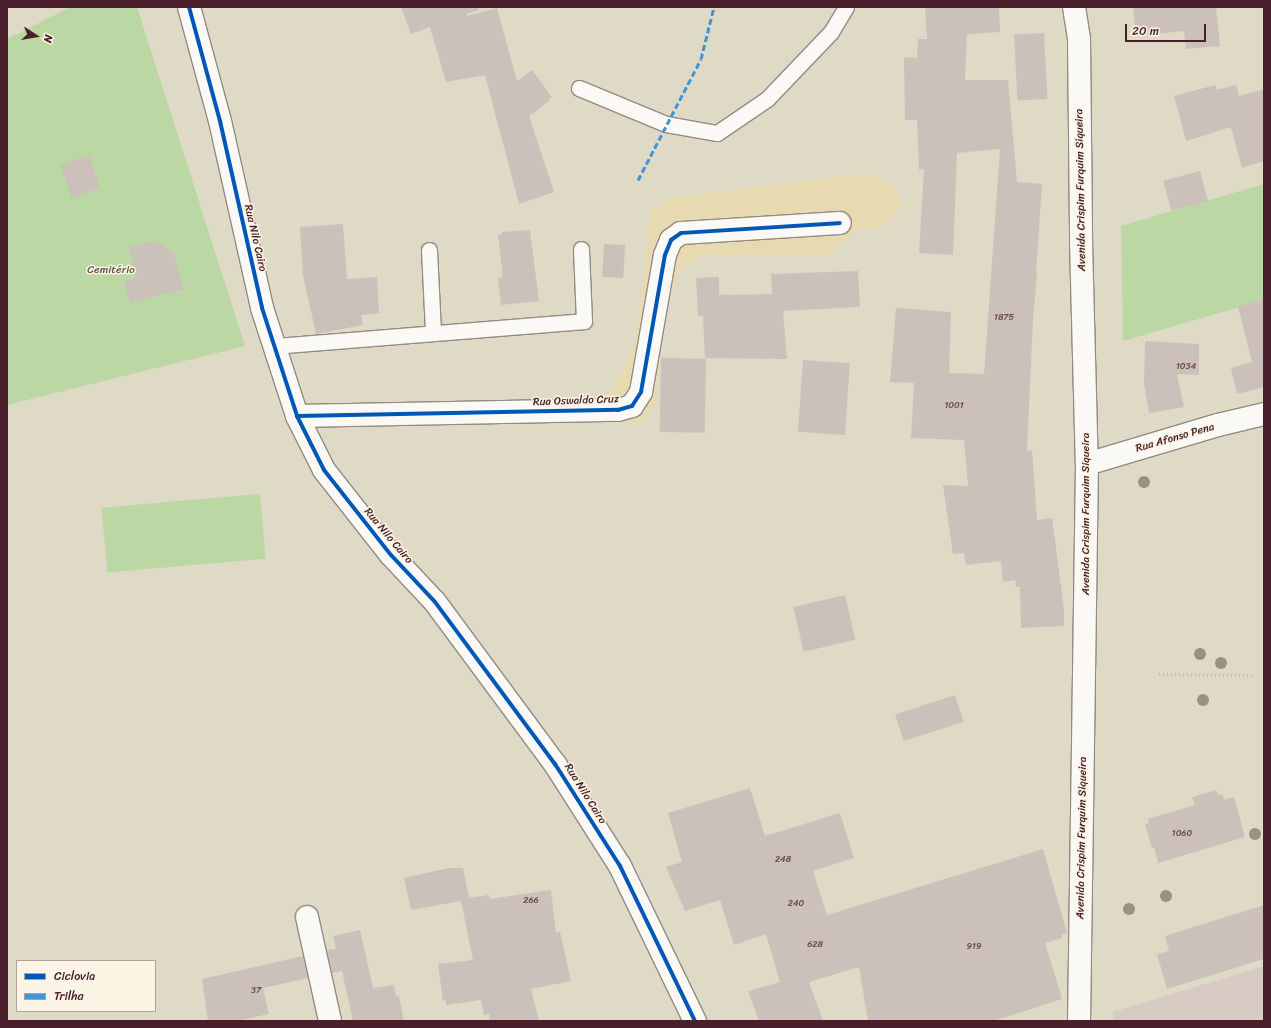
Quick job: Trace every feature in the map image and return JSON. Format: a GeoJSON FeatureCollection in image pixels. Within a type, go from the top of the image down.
{"type":"FeatureCollection","features":[{"type":"Feature","properties":{"kind":"street","name":"Rua Nilo Cairo"},"geometry":{"type":"LineString","coordinates":[[189,7],[220,121],[262,308],[297,416],[324,470],[391,555],[435,602],[555,764],[620,866],[695,1021]]}},
{"type":"Feature","properties":{"kind":"street","name":"Avenida Crispim Furquim Siqueira"},"geometry":{"type":"LineString","coordinates":[[1074,7],[1079,39],[1081,242],[1087,464],[1079,1021]]}},
{"type":"Feature","properties":{"kind":"street","name":"Rua Oswaldo Cruz"},"geometry":{"type":"LineString","coordinates":[[297,416],[618,410],[632,406],[641,392],[665,255],[671,240],[681,233],[840,223]]}},
{"type":"Feature","properties":{"kind":"street","name":"Rua Afonso Pena"},"geometry":{"type":"LineString","coordinates":[[1087,464],[1218,425],[1264,414]]}},
{"type":"Feature","properties":{"kind":"street"},"geometry":{"type":"LineString","coordinates":[[307,917],[330,1021]]}},
{"type":"Feature","properties":{"kind":"lane"},"geometry":{"type":"LineString","coordinates":[[578,88],[666,124],[717,133],[767,99],[831,32],[846,7]]}},
{"type":"Feature","properties":{"kind":"lane"},"geometry":{"type":"LineString","coordinates":[[274,346],[584,321],[581,249]]}},
{"type":"Feature","properties":{"kind":"lane"},"geometry":{"type":"LineString","coordinates":[[429,250],[433,333]]}},
{"type":"Feature","properties":{"kind":"path"},"geometry":{"type":"LineString","coordinates":[[1159,674],[1254,675]]}},
{"type":"Feature","properties":{"kind":"shaded area"},"geometry":{"type":"Polygon","coordinates":[[[1264,966],[1264,1021],[1114,1021],[1113,1012],[1264,966]]]}},
{"type":"Feature","properties":{"kind":"green space","name":"Cemitério"},"geometry":{"type":"Polygon","coordinates":[[[71,7],[137,7],[245,346],[7,405],[7,39],[71,7]]]}},
{"type":"Feature","properties":{"kind":"green space"},"geometry":{"type":"Polygon","coordinates":[[[1264,184],[1264,300],[1123,341],[1121,226],[1264,184]]]}},
{"type":"Feature","properties":{"kind":"green space"},"geometry":{"type":"Polygon","coordinates":[[[260,494],[266,559],[107,573],[102,508],[260,494]]]}},
{"type":"Feature","properties":{"kind":"sand"},"geometry":{"type":"Polygon","coordinates":[[[868,173],[891,184],[903,203],[887,225],[854,231],[835,250],[823,256],[704,255],[680,270],[666,308],[659,351],[657,401],[640,423],[610,423],[591,411],[585,399],[611,392],[635,343],[651,211],[672,198],[868,173]]]}},
{"type":"Feature","properties":{"kind":"building"},"geometry":{"type":"Polygon","coordinates":[[[401,7],[478,7],[479,10],[467,14],[467,16],[497,8],[517,81],[532,70],[552,97],[529,116],[554,192],[519,204],[485,75],[446,82],[430,27],[411,34],[401,7]]]}},
{"type":"Feature","properties":{"kind":"building"},"geometry":{"type":"Polygon","coordinates":[[[925,7],[999,7],[1000,32],[967,34],[965,80],[1008,80],[1017,182],[1042,184],[1033,319],[1027,451],[1032,450],[1037,520],[1052,518],[1064,609],[1064,626],[1021,628],[1020,587],[1016,587],[1015,580],[1003,582],[1001,561],[966,565],[964,553],[953,554],[943,485],[968,486],[964,440],[911,438],[914,383],[890,382],[896,308],[951,312],[949,373],[984,374],[1000,149],[957,153],[953,255],[919,253],[924,169],[919,170],[917,120],[905,120],[904,57],[917,58],[918,39],[927,39],[925,7]]]}},
{"type":"Feature","properties":{"kind":"building"},"geometry":{"type":"Polygon","coordinates":[[[1133,7],[1216,7],[1220,46],[1186,49],[1184,31],[1136,36],[1133,7]]]}},
{"type":"Feature","properties":{"kind":"building"},"geometry":{"type":"Polygon","coordinates":[[[1044,33],[1047,99],[1017,100],[1014,35],[1044,33]]]}},
{"type":"Feature","properties":{"kind":"building"},"geometry":{"type":"Polygon","coordinates":[[[1215,85],[1217,90],[1236,85],[1239,96],[1264,89],[1264,161],[1242,168],[1231,127],[1186,141],[1174,96],[1215,85]]]}},
{"type":"Feature","properties":{"kind":"building"},"geometry":{"type":"Polygon","coordinates":[[[89,155],[100,188],[71,198],[60,164],[89,155]]]}},
{"type":"Feature","properties":{"kind":"building"},"geometry":{"type":"Polygon","coordinates":[[[1200,171],[1208,201],[1171,211],[1163,181],[1200,171]]]}},
{"type":"Feature","properties":{"kind":"building"},"geometry":{"type":"Polygon","coordinates":[[[343,224],[347,279],[377,277],[379,313],[361,315],[363,325],[316,334],[303,275],[300,227],[343,224]]]}},
{"type":"Feature","properties":{"kind":"building"},"geometry":{"type":"Polygon","coordinates":[[[530,230],[539,301],[501,305],[498,278],[503,277],[498,235],[502,234],[502,232],[530,230]]]}},
{"type":"Feature","properties":{"kind":"building"},"geometry":{"type":"Polygon","coordinates":[[[155,241],[173,252],[184,289],[130,303],[124,281],[137,278],[129,247],[155,241]]]}},
{"type":"Feature","properties":{"kind":"building"},"geometry":{"type":"Polygon","coordinates":[[[604,244],[625,245],[623,278],[602,277],[604,244]]]}},
{"type":"Feature","properties":{"kind":"building"},"geometry":{"type":"Polygon","coordinates":[[[858,271],[860,307],[783,311],[787,359],[705,358],[703,316],[698,316],[696,278],[719,277],[719,295],[772,294],[771,274],[858,271]]]}},
{"type":"Feature","properties":{"kind":"building"},"geometry":{"type":"Polygon","coordinates":[[[1264,299],[1264,387],[1237,394],[1231,368],[1252,362],[1238,307],[1264,299]]]}},
{"type":"Feature","properties":{"kind":"building"},"geometry":{"type":"Polygon","coordinates":[[[1145,341],[1199,344],[1199,375],[1177,374],[1184,407],[1149,413],[1144,384],[1145,341]]]}},
{"type":"Feature","properties":{"kind":"building"},"geometry":{"type":"Polygon","coordinates":[[[661,358],[706,359],[705,433],[660,432],[661,358]]]}},
{"type":"Feature","properties":{"kind":"building"},"geometry":{"type":"Polygon","coordinates":[[[803,360],[850,363],[845,435],[798,432],[803,360]]]}},
{"type":"Feature","properties":{"kind":"building"},"geometry":{"type":"Polygon","coordinates":[[[845,595],[855,640],[804,652],[793,607],[845,595]]]}},
{"type":"Feature","properties":{"kind":"building"},"geometry":{"type":"Polygon","coordinates":[[[955,695],[964,722],[904,741],[895,714],[955,695]]]}},
{"type":"Feature","properties":{"kind":"building"},"geometry":{"type":"Polygon","coordinates":[[[750,788],[765,836],[840,813],[854,858],[813,871],[827,915],[1043,849],[1067,933],[1061,935],[1062,938],[1045,943],[1062,999],[993,1021],[868,1021],[859,967],[809,982],[823,1021],[759,1021],[748,991],[780,982],[766,934],[734,945],[720,900],[685,911],[666,867],[682,862],[668,813],[750,788]]]}},
{"type":"Feature","properties":{"kind":"building"},"geometry":{"type":"Polygon","coordinates":[[[1216,790],[1218,795],[1222,794],[1224,800],[1234,797],[1245,837],[1158,863],[1154,847],[1152,848],[1145,824],[1149,823],[1148,819],[1195,805],[1192,797],[1216,790]]]}},
{"type":"Feature","properties":{"kind":"building"},"geometry":{"type":"Polygon","coordinates":[[[449,868],[463,868],[469,898],[489,895],[490,899],[551,890],[556,933],[560,932],[571,981],[531,989],[539,1021],[490,1021],[489,1014],[484,1015],[481,1000],[446,1005],[446,1000],[443,1001],[438,964],[473,960],[461,901],[411,910],[404,878],[449,868]]]}},
{"type":"Feature","properties":{"kind":"building"},"geometry":{"type":"Polygon","coordinates":[[[1264,905],[1264,959],[1167,989],[1157,954],[1169,951],[1165,936],[1264,905]]]}},
{"type":"Feature","properties":{"kind":"building"},"geometry":{"type":"Polygon","coordinates":[[[360,930],[373,988],[394,985],[396,997],[399,996],[404,1021],[353,1021],[342,971],[332,973],[327,950],[336,949],[333,936],[360,930]]]}},
{"type":"Feature","properties":{"kind":"building"},"geometry":{"type":"Polygon","coordinates":[[[303,956],[308,978],[263,988],[269,1014],[235,1021],[208,1021],[202,979],[303,956]]]}},
{"type":"Feature","properties":{"kind":"marked path"},"geometry":{"type":"LineString","coordinates":[[638,180],[701,59],[714,7]]}},
{"type":"Feature","properties":{"kind":"cycle path"},"geometry":{"type":"LineString","coordinates":[[189,7],[220,121],[262,308],[297,416],[324,470],[391,555],[435,602],[555,764],[620,866],[695,1021]]}},
{"type":"Feature","properties":{"kind":"cycle path"},"geometry":{"type":"LineString","coordinates":[[297,416],[618,410],[632,406],[641,392],[665,255],[671,240],[681,233],[840,223]]}}]}
